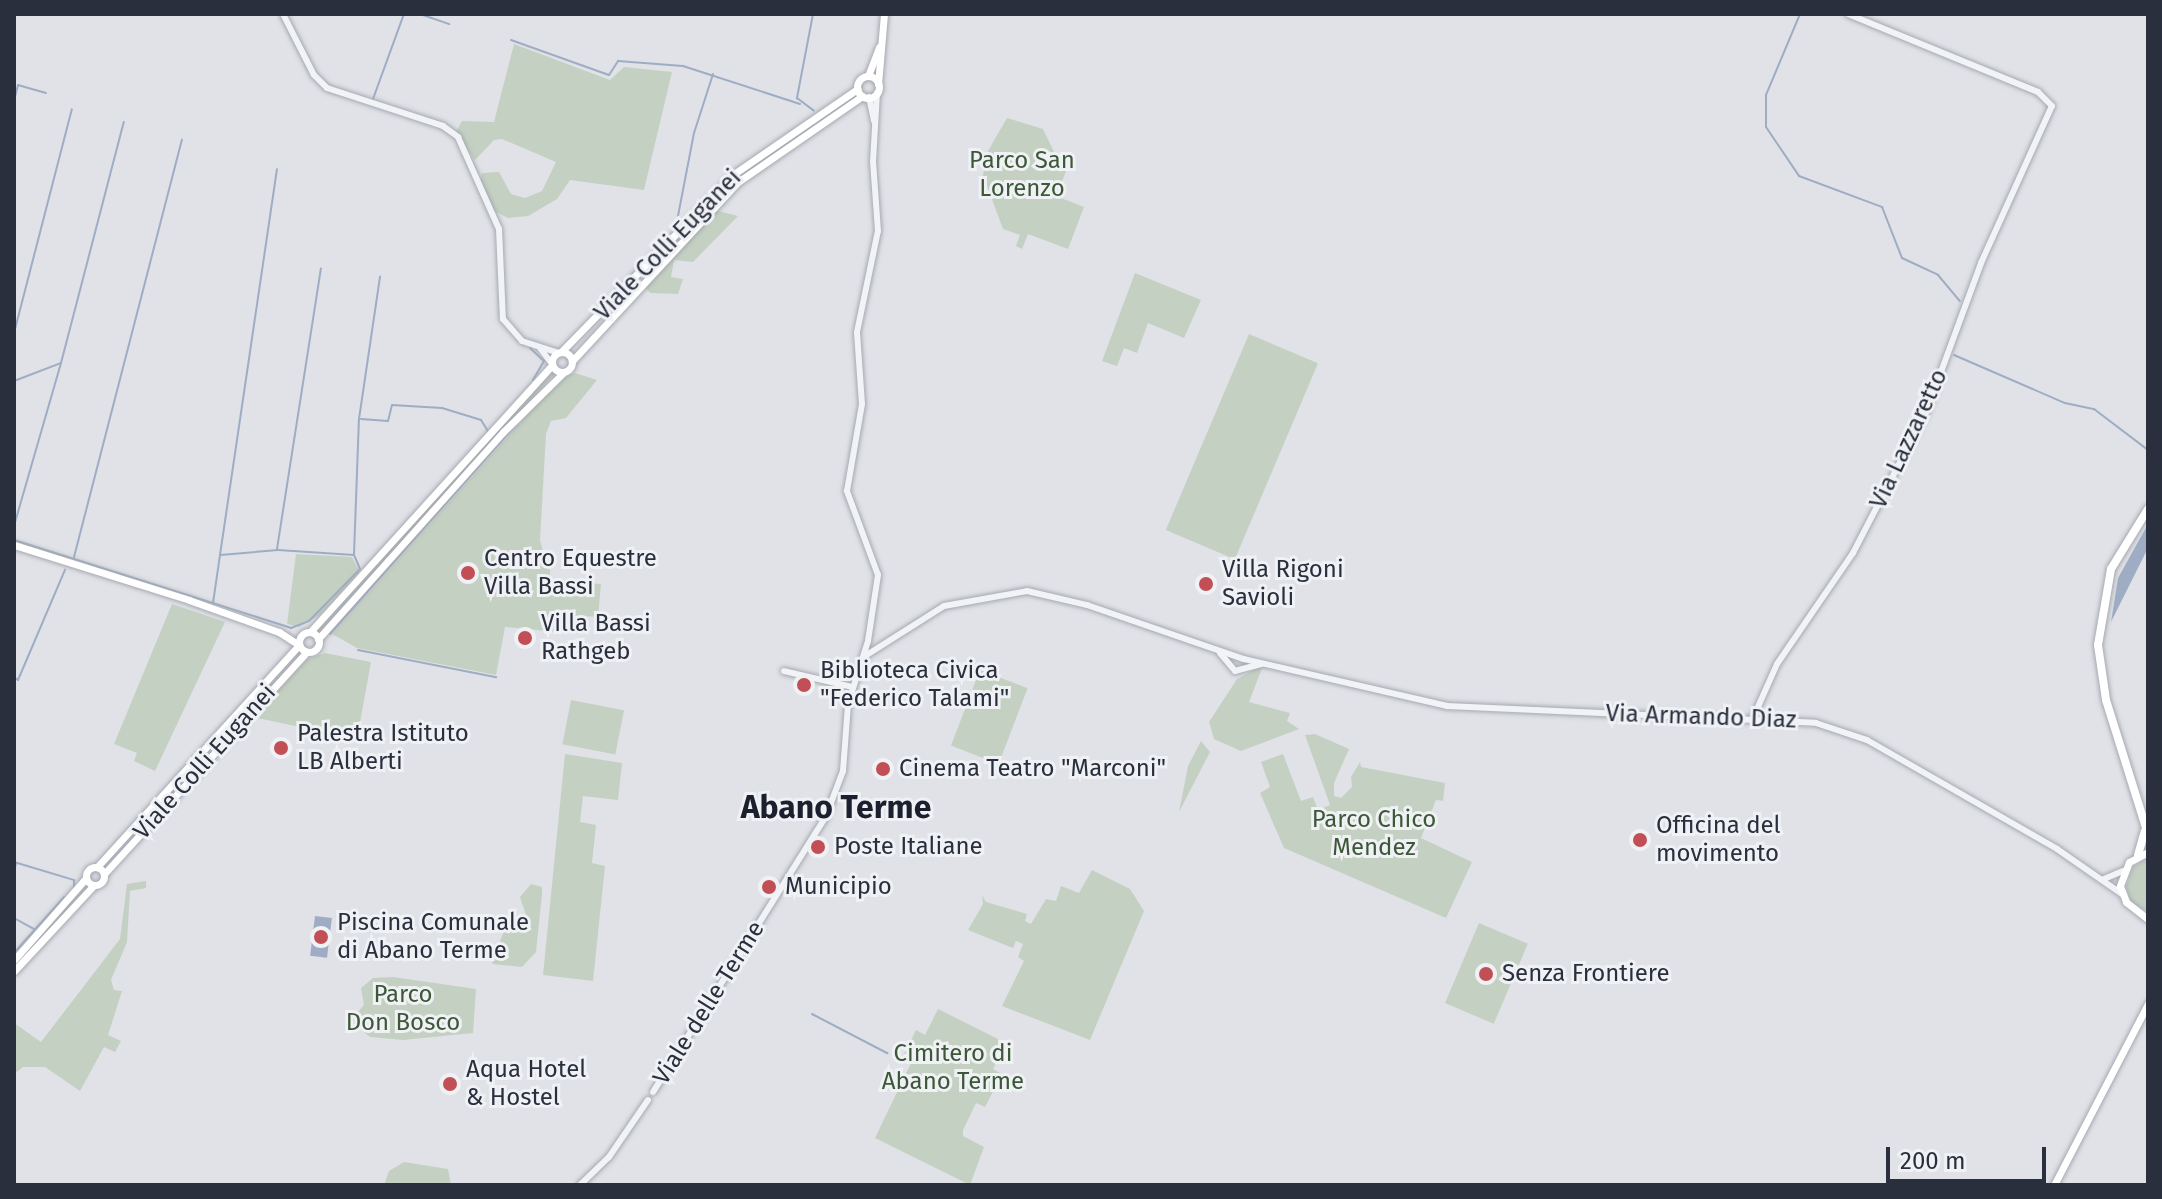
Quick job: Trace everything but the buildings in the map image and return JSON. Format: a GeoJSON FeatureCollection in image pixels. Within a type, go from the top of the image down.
{"type":"FeatureCollection","features":[{"type":"Feature","properties":{"kind":"highway"},"geometry":{"type":"LineString","coordinates":[[2138,855],[2146,832],[2106,700],[2098,645],[2111,569],[2148,509]]}},
{"type":"Feature","properties":{"kind":"main road"},"geometry":{"type":"LineString","coordinates":[[878,88],[884,14]]}},
{"type":"Feature","properties":{"kind":"main road"},"geometry":{"type":"LineString","coordinates":[[863,94],[882,37]]}},
{"type":"Feature","properties":{"kind":"main road"},"geometry":{"type":"LineString","coordinates":[[868,76],[878,88]]}},
{"type":"Feature","properties":{"kind":"main road"},"geometry":{"type":"LineString","coordinates":[[863,94],[878,88]]}},
{"type":"Feature","properties":{"kind":"main road","name":"Viale Colli Euganei"},"geometry":{"type":"LineString","coordinates":[[14,960],[86,878],[89,869],[97,867],[560,353],[734,174],[863,94]]}},
{"type":"Feature","properties":{"kind":"main road","name":"Viale Colli Euganei"},"geometry":{"type":"LineString","coordinates":[[14,971],[307,652],[316,649],[318,639],[503,432],[563,373],[679,239],[738,182],[863,94]]}},
{"type":"Feature","properties":{"kind":"main road"},"geometry":{"type":"LineString","coordinates":[[560,353],[572,361]]}},
{"type":"Feature","properties":{"kind":"main road"},"geometry":{"type":"LineString","coordinates":[[552,364],[563,373]]}},
{"type":"Feature","properties":{"kind":"main road"},"geometry":{"type":"LineString","coordinates":[[14,545],[279,632],[307,652]]}},
{"type":"Feature","properties":{"kind":"main road"},"geometry":{"type":"LineString","coordinates":[[279,632],[306,633],[318,639]]}},
{"type":"Feature","properties":{"kind":"main road"},"geometry":{"type":"LineString","coordinates":[[2145,916],[2122,894],[2123,871],[2138,855],[2148,852]]}},
{"type":"Feature","properties":{"kind":"main road"},"geometry":{"type":"LineString","coordinates":[[97,867],[104,874]]}},
{"type":"Feature","properties":{"kind":"main road"},"geometry":{"type":"LineString","coordinates":[[86,878],[94,885]]}},
{"type":"Feature","properties":{"kind":"main road"},"geometry":{"type":"LineString","coordinates":[[2054,1185],[2148,1004]]}},
{"type":"Feature","properties":{"kind":"street"},"geometry":{"type":"LineString","coordinates":[[283,14],[319,83],[346,98],[443,126],[458,137],[499,229],[503,319],[522,341],[560,353]]}},
{"type":"Feature","properties":{"kind":"street","name":"Via Lazzaretto"},"geometry":{"type":"LineString","coordinates":[[1753,718],[1777,664],[1853,553],[1927,410],[1981,263],[2051,99],[1848,14]]}},
{"type":"Feature","properties":{"kind":"street"},"geometry":{"type":"LineString","coordinates":[[865,656],[878,575],[847,491],[862,404],[857,332],[878,231],[875,125],[878,88]]}},
{"type":"Feature","properties":{"kind":"street"},"geometry":{"type":"LineString","coordinates":[[863,94],[875,125]]}},
{"type":"Feature","properties":{"kind":"street"},"geometry":{"type":"LineString","coordinates":[[540,348],[552,364]]}},
{"type":"Feature","properties":{"kind":"street","name":"Via Armando Diaz"},"geometry":{"type":"LineString","coordinates":[[865,656],[876,646],[956,602],[1027,595],[1087,605],[1240,658],[1447,706],[1816,723],[1853,733],[2103,879],[2122,894]]}},
{"type":"Feature","properties":{"kind":"street"},"geometry":{"type":"LineString","coordinates":[[868,641],[876,646]]}},
{"type":"Feature","properties":{"kind":"street","name":"Via Armando Diaz"},"geometry":{"type":"LineString","coordinates":[[1217,651],[1230,663]]}},
{"type":"Feature","properties":{"kind":"street","name":"Viale delle Terme"},"geometry":{"type":"LineString","coordinates":[[580,1185],[609,1157],[648,1100],[654,1099],[653,1092],[810,848],[836,794],[852,687],[865,656]]}},
{"type":"Feature","properties":{"kind":"street"},"geometry":{"type":"LineString","coordinates":[[1240,658],[1245,668],[1235,671],[1230,663],[1240,658]]}},
{"type":"Feature","properties":{"kind":"street","name":"Via Armando Diaz"},"geometry":{"type":"LineString","coordinates":[[1245,668],[1262,663]]}},
{"type":"Feature","properties":{"kind":"street"},"geometry":{"type":"LineString","coordinates":[[784,671],[852,687]]}},
{"type":"Feature","properties":{"kind":"street"},"geometry":{"type":"LineString","coordinates":[[2103,879],[2123,871]]}},
{"type":"Feature","properties":{"kind":"green space"},"geometry":{"type":"Polygon","coordinates":[[[514,44],[610,80],[624,67],[672,72],[644,190],[570,180],[557,199],[528,216],[508,218],[494,211],[479,188],[482,173],[499,172],[511,194],[525,198],[542,191],[556,162],[502,139],[494,140],[475,160],[456,132],[462,121],[494,122],[514,44]]]}},
{"type":"Feature","properties":{"kind":"green space","name":"Parco San Lorenzo"},"geometry":{"type":"Polygon","coordinates":[[[1007,118],[1043,129],[1056,156],[1069,164],[1056,196],[1084,207],[1068,249],[1028,234],[1022,249],[1016,246],[1020,235],[1003,229],[983,175],[988,151],[1007,118]]]}},
{"type":"Feature","properties":{"kind":"green space"},"geometry":{"type":"Polygon","coordinates":[[[714,210],[738,216],[693,262],[674,260],[671,277],[683,279],[678,294],[651,293],[643,287],[714,210]]]}},
{"type":"Feature","properties":{"kind":"green space"},"geometry":{"type":"Polygon","coordinates":[[[1135,273],[1201,300],[1184,338],[1148,323],[1137,353],[1124,348],[1117,366],[1102,361],[1135,273]]]}},
{"type":"Feature","properties":{"kind":"green space"},"geometry":{"type":"Polygon","coordinates":[[[1249,334],[1318,363],[1235,559],[1166,530],[1249,334]]]}},
{"type":"Feature","properties":{"kind":"green space"},"geometry":{"type":"Polygon","coordinates":[[[552,372],[554,374],[319,633],[317,630],[552,372]]]}},
{"type":"Feature","properties":{"kind":"green space","name":"Centro Equestre Villa Bassi"},"geometry":{"type":"Polygon","coordinates":[[[575,373],[597,380],[566,418],[551,421],[546,434],[540,540],[545,559],[550,559],[550,580],[601,584],[598,617],[582,616],[581,634],[505,627],[496,675],[357,648],[332,634],[558,380],[575,373]]]}},
{"type":"Feature","properties":{"kind":"green space"},"geometry":{"type":"Polygon","coordinates":[[[296,554],[352,557],[360,572],[320,615],[299,627],[287,624],[296,554]]]}},
{"type":"Feature","properties":{"kind":"green space"},"geometry":{"type":"Polygon","coordinates":[[[172,604],[225,622],[155,771],[134,761],[137,753],[114,744],[172,604]]]}},
{"type":"Feature","properties":{"kind":"green space"},"geometry":{"type":"Polygon","coordinates":[[[325,653],[371,662],[357,739],[253,717],[307,659],[325,653]]]}},
{"type":"Feature","properties":{"kind":"green space"},"geometry":{"type":"Polygon","coordinates":[[[1262,668],[1249,702],[1290,713],[1287,721],[1299,729],[1241,751],[1214,739],[1209,722],[1237,679],[1262,668]]]}},
{"type":"Feature","properties":{"kind":"green space"},"geometry":{"type":"Polygon","coordinates":[[[980,670],[1028,688],[999,764],[951,746],[980,670]]]}},
{"type":"Feature","properties":{"kind":"green space"},"geometry":{"type":"Polygon","coordinates":[[[571,700],[624,710],[615,754],[562,744],[571,700]]]}},
{"type":"Feature","properties":{"kind":"green space","name":"Parco Chico Mendez"},"geometry":{"type":"Polygon","coordinates":[[[1315,734],[1349,749],[1334,783],[1334,796],[1341,798],[1352,787],[1351,777],[1360,762],[1361,767],[1445,783],[1443,801],[1436,800],[1421,838],[1472,862],[1446,918],[1284,848],[1260,793],[1270,787],[1261,762],[1283,754],[1301,801],[1313,797],[1318,810],[1330,805],[1305,735],[1315,734]]]}},
{"type":"Feature","properties":{"kind":"green space"},"geometry":{"type":"Polygon","coordinates":[[[1201,741],[1210,752],[1179,812],[1188,766],[1201,741]]]}},
{"type":"Feature","properties":{"kind":"green space"},"geometry":{"type":"Polygon","coordinates":[[[565,754],[622,763],[618,800],[583,796],[580,822],[596,825],[592,863],[605,866],[593,981],[543,975],[565,754]]]}},
{"type":"Feature","properties":{"kind":"green space"},"geometry":{"type":"Polygon","coordinates":[[[2148,858],[2148,912],[2131,902],[2126,887],[2133,867],[2148,858]]]}},
{"type":"Feature","properties":{"kind":"green space"},"geometry":{"type":"Polygon","coordinates":[[[1092,870],[1130,889],[1144,911],[1090,1040],[1002,1006],[1024,961],[1018,957],[1023,944],[1016,941],[1013,948],[968,930],[983,904],[982,895],[986,902],[1027,914],[1025,921],[1031,924],[1046,899],[1056,901],[1061,886],[1079,893],[1092,870]]]}},
{"type":"Feature","properties":{"kind":"green space"},"geometry":{"type":"Polygon","coordinates":[[[146,881],[146,888],[130,891],[127,942],[111,980],[114,990],[122,991],[108,1035],[121,1041],[115,1052],[104,1047],[80,1091],[45,1067],[23,1067],[14,1074],[14,1023],[41,1042],[120,939],[127,884],[146,881]]]}},
{"type":"Feature","properties":{"kind":"green space"},"geometry":{"type":"Polygon","coordinates":[[[531,884],[542,887],[536,952],[522,967],[492,964],[506,925],[527,918],[520,897],[531,884]]]}},
{"type":"Feature","properties":{"kind":"green space","name":"Senza Frontiere"},"geometry":{"type":"Polygon","coordinates":[[[1479,923],[1528,944],[1494,1024],[1445,1003],[1479,923]]]}},
{"type":"Feature","properties":{"kind":"green space","name":"Parco Don Bosco"},"geometry":{"type":"Polygon","coordinates":[[[393,977],[476,989],[473,1033],[403,1040],[370,1037],[350,1021],[364,1005],[361,988],[373,978],[393,977]]]}},
{"type":"Feature","properties":{"kind":"green space","name":"Cimitero di Abano Terme"},"geometry":{"type":"Polygon","coordinates":[[[938,1009],[1006,1043],[993,1069],[1002,1074],[985,1107],[976,1103],[963,1130],[963,1136],[984,1147],[970,1185],[875,1138],[913,1059],[904,1054],[916,1030],[925,1035],[938,1009]]]}},
{"type":"Feature","properties":{"kind":"green space"},"geometry":{"type":"Polygon","coordinates":[[[404,1162],[448,1169],[451,1185],[384,1185],[389,1171],[404,1162]]]}},
{"type":"Feature","properties":{"kind":"water"},"geometry":{"type":"Polygon","coordinates":[[[2148,524],[2148,548],[2111,622],[2118,578],[2148,524]]]}},
{"type":"Feature","properties":{"kind":"water","name":"Piscina Comunale di Abano Terme"},"geometry":{"type":"Polygon","coordinates":[[[315,916],[332,918],[327,958],[310,956],[315,916]]]}},
{"type":"Feature","properties":{"kind":"waterway"},"geometry":{"type":"LineString","coordinates":[[373,99],[404,14]]}},
{"type":"Feature","properties":{"kind":"waterway"},"geometry":{"type":"LineString","coordinates":[[420,14],[449,24]]}},
{"type":"Feature","properties":{"kind":"waterway"},"geometry":{"type":"LineString","coordinates":[[813,14],[797,98],[814,111]]}},
{"type":"Feature","properties":{"kind":"waterway"},"geometry":{"type":"LineString","coordinates":[[1800,14],[1766,95],[1766,127],[1799,176],[1882,207],[1902,258],[1938,275],[1960,301]]}},
{"type":"Feature","properties":{"kind":"waterway"},"geometry":{"type":"LineString","coordinates":[[511,40],[609,75],[618,61],[683,66],[800,104]]}},
{"type":"Feature","properties":{"kind":"waterway"},"geometry":{"type":"LineString","coordinates":[[678,216],[694,133],[713,74]]}},
{"type":"Feature","properties":{"kind":"waterway"},"geometry":{"type":"LineString","coordinates":[[14,101],[18,85],[46,93]]}},
{"type":"Feature","properties":{"kind":"waterway"},"geometry":{"type":"LineString","coordinates":[[14,333],[72,109]]}},
{"type":"Feature","properties":{"kind":"waterway"},"geometry":{"type":"LineString","coordinates":[[61,363],[124,122]]}},
{"type":"Feature","properties":{"kind":"waterway"},"geometry":{"type":"LineString","coordinates":[[74,557],[182,140]]}},
{"type":"Feature","properties":{"kind":"waterway"},"geometry":{"type":"LineString","coordinates":[[220,555],[277,169]]}},
{"type":"Feature","properties":{"kind":"waterway"},"geometry":{"type":"LineString","coordinates":[[277,549],[321,268]]}},
{"type":"Feature","properties":{"kind":"waterway"},"geometry":{"type":"LineString","coordinates":[[354,554],[359,419],[380,277]]}},
{"type":"Feature","properties":{"kind":"waterway"},"geometry":{"type":"LineString","coordinates":[[530,348],[544,361],[533,380]]}},
{"type":"Feature","properties":{"kind":"waterway"},"geometry":{"type":"LineString","coordinates":[[1954,355],[2065,403],[2094,409],[2148,450]]}},
{"type":"Feature","properties":{"kind":"waterway"},"geometry":{"type":"LineString","coordinates":[[14,381],[61,363],[14,526]]}},
{"type":"Feature","properties":{"kind":"waterway"},"geometry":{"type":"LineString","coordinates":[[361,419],[388,421],[392,405],[442,408],[481,420],[488,431]]}},
{"type":"Feature","properties":{"kind":"waterway"},"geometry":{"type":"LineString","coordinates":[[330,634],[518,422]]}},
{"type":"Feature","properties":{"kind":"waterway"},"geometry":{"type":"LineString","coordinates":[[14,540],[291,628],[309,621],[360,569],[354,555],[278,550],[220,555],[213,603]]}},
{"type":"Feature","properties":{"kind":"waterway"},"geometry":{"type":"LineString","coordinates":[[14,677],[18,680],[65,570]]}},
{"type":"Feature","properties":{"kind":"waterway"},"geometry":{"type":"LineString","coordinates":[[358,650],[496,677]]}},
{"type":"Feature","properties":{"kind":"waterway"},"geometry":{"type":"LineString","coordinates":[[14,862],[74,880],[74,887]]}},
{"type":"Feature","properties":{"kind":"waterway"},"geometry":{"type":"LineString","coordinates":[[14,873],[16,863]]}},
{"type":"Feature","properties":{"kind":"waterway"},"geometry":{"type":"LineString","coordinates":[[14,953],[64,897]]}},
{"type":"Feature","properties":{"kind":"waterway"},"geometry":{"type":"LineString","coordinates":[[14,918],[34,929]]}},
{"type":"Feature","properties":{"kind":"waterway"},"geometry":{"type":"LineString","coordinates":[[812,1014],[887,1053]]}},
{"type":"Feature","properties":{"kind":"place","name":"Centro Equestre Villa Bassi"},"geometry":{"type":"Point","coordinates":[468,573]}},
{"type":"Feature","properties":{"kind":"place","name":"Villa Rigoni Savioli"},"geometry":{"type":"Point","coordinates":[1206,584]}},
{"type":"Feature","properties":{"kind":"place","name":"Villa Bassi Rathgeb"},"geometry":{"type":"Point","coordinates":[525,638]}},
{"type":"Feature","properties":{"kind":"place","name":"Biblioteca Civica \"Federico Talami\""},"geometry":{"type":"Point","coordinates":[804,685]}},
{"type":"Feature","properties":{"kind":"place","name":"Palestra Istituto LB Alberti"},"geometry":{"type":"Point","coordinates":[281,748]}},
{"type":"Feature","properties":{"kind":"place","name":"Cinema Teatro \"Marconi\""},"geometry":{"type":"Point","coordinates":[883,769]}},
{"type":"Feature","properties":{"kind":"place","name":"Officina del movimento"},"geometry":{"type":"Point","coordinates":[1640,840]}},
{"type":"Feature","properties":{"kind":"place","name":"Poste Italiane"},"geometry":{"type":"Point","coordinates":[818,847]}},
{"type":"Feature","properties":{"kind":"place","name":"Municipio"},"geometry":{"type":"Point","coordinates":[769,887]}},
{"type":"Feature","properties":{"kind":"place","name":"Piscina Comunale di Abano Terme"},"geometry":{"type":"Point","coordinates":[321,937]}},
{"type":"Feature","properties":{"kind":"place","name":"Senza Frontiere"},"geometry":{"type":"Point","coordinates":[1486,974]}},
{"type":"Feature","properties":{"kind":"place","name":"Aqua Hotel & Hostel"},"geometry":{"type":"Point","coordinates":[450,1084]}},
{"type":"Feature","properties":{"kind":"district","name":"Abano Terme"},"geometry":{"type":"Point","coordinates":[836,807]}}]}
